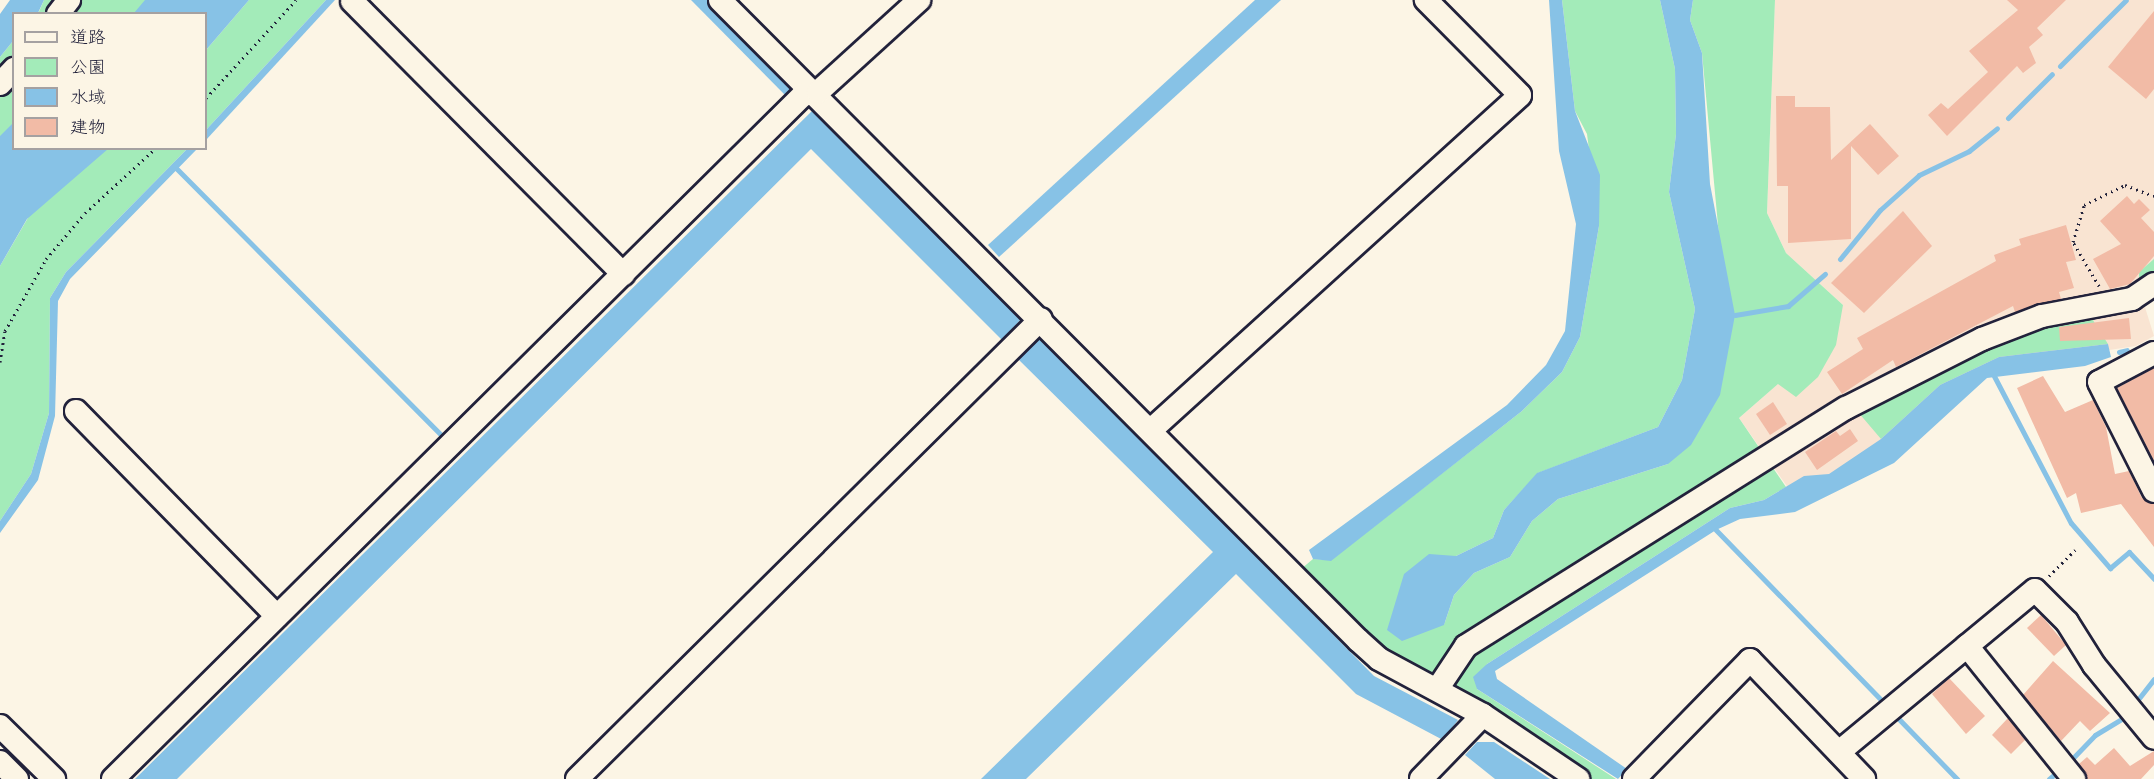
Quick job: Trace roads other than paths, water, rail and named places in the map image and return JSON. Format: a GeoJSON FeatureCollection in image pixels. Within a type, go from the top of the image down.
{"type":"FeatureCollection","features":[{"type":"Feature","properties":{"kind":"street"},"geometry":{"type":"LineString","coordinates":[[60,12],[69,0]]}},
{"type":"Feature","properties":{"kind":"street"},"geometry":{"type":"LineString","coordinates":[[720,0],[818,92],[1372,653],[1405,675],[1438,688],[1483,715],[1578,779]]}},
{"type":"Feature","properties":{"kind":"street"},"geometry":{"type":"LineString","coordinates":[[113,779],[803,95],[818,92],[919,0]]}},
{"type":"Feature","properties":{"kind":"street"},"geometry":{"type":"LineString","coordinates":[[1151,430],[1520,95],[1426,0]]}},
{"type":"Feature","properties":{"kind":"street"},"geometry":{"type":"LineString","coordinates":[[352,1],[622,274]]}},
{"type":"Feature","properties":{"kind":"street"},"geometry":{"type":"LineString","coordinates":[[0,84],[12,71]]}},
{"type":"Feature","properties":{"kind":"street"},"geometry":{"type":"LineString","coordinates":[[1438,688],[1466,646],[1846,408],[1982,339],[2042,316],[2132,299],[2154,284]]}},
{"type":"Feature","properties":{"kind":"street"},"geometry":{"type":"LineString","coordinates":[[577,779],[1041,319]]}},
{"type":"Feature","properties":{"kind":"street"},"geometry":{"type":"LineString","coordinates":[[2154,353],[2098,382],[2154,491]]}},
{"type":"Feature","properties":{"kind":"street"},"geometry":{"type":"LineString","coordinates":[[76,411],[277,616]]}},
{"type":"Feature","properties":{"kind":"street"},"geometry":{"type":"LineString","coordinates":[[1839,752],[2035,590],[2067,622],[2094,665],[2154,738]]}},
{"type":"Feature","properties":{"kind":"street"},"geometry":{"type":"LineString","coordinates":[[1967,646],[2074,779]]}},
{"type":"Feature","properties":{"kind":"street"},"geometry":{"type":"LineString","coordinates":[[1634,779],[1750,660],[1864,779]]}},
{"type":"Feature","properties":{"kind":"street"},"geometry":{"type":"LineString","coordinates":[[1421,779],[1483,715]]}},
{"type":"Feature","properties":{"kind":"street"},"geometry":{"type":"LineString","coordinates":[[0,726],[54,779]]}},
{"type":"Feature","properties":{"kind":"street"},"geometry":{"type":"LineString","coordinates":[[0,762],[17,779]]}},
{"type":"Feature","properties":{"kind":"water"},"geometry":{"type":"Polygon","coordinates":[[[10,0],[44,0],[38,12],[12,12],[12,42],[0,57],[0,14],[10,0]]]}},
{"type":"Feature","properties":{"kind":"water"},"geometry":{"type":"Polygon","coordinates":[[[145,0],[249,0],[207,49],[207,12],[135,12],[145,0]]]}},
{"type":"Feature","properties":{"kind":"water"},"geometry":{"type":"Polygon","coordinates":[[[326,0],[335,0],[207,139],[207,129],[326,0]]]}},
{"type":"Feature","properties":{"kind":"water"},"geometry":{"type":"Polygon","coordinates":[[[691,0],[708,0],[796,89],[786,96],[691,0]]]}},
{"type":"Feature","properties":{"kind":"water"},"geometry":{"type":"Polygon","coordinates":[[[1255,0],[1281,0],[999,257],[988,245],[1255,0]]]}},
{"type":"Feature","properties":{"kind":"water"},"geometry":{"type":"Polygon","coordinates":[[[1549,0],[1562,0],[1575,111],[1600,175],[1599,226],[1580,337],[1562,372],[1522,411],[1331,561],[1313,559],[1309,550],[1507,405],[1546,365],[1565,331],[1576,224],[1559,151],[1549,0]]]}},
{"type":"Feature","properties":{"kind":"water"},"geometry":{"type":"Polygon","coordinates":[[[1660,0],[1693,0],[1690,20],[1702,53],[1710,184],[1735,315],[1720,395],[1691,445],[1668,464],[1558,499],[1532,521],[1510,557],[1474,573],[1454,595],[1444,625],[1402,641],[1387,630],[1404,574],[1429,554],[1456,556],[1493,538],[1504,510],[1537,473],[1658,427],[1682,380],[1695,309],[1669,192],[1676,134],[1675,69],[1660,0]]]}},
{"type":"Feature","properties":{"kind":"water"},"geometry":{"type":"Polygon","coordinates":[[[812,111],[1022,318],[1002,340],[811,149],[177,779],[135,779],[812,111]]]}},
{"type":"Feature","properties":{"kind":"water"},"geometry":{"type":"Polygon","coordinates":[[[12,124],[12,150],[107,150],[27,219],[0,266],[0,136],[12,124]]]}},
{"type":"Feature","properties":{"kind":"water"},"geometry":{"type":"Polygon","coordinates":[[[186,150],[196,150],[70,279],[58,301],[55,416],[38,480],[0,533],[0,521],[31,474],[49,413],[50,298],[66,272],[186,150]]]}},
{"type":"Feature","properties":{"kind":"water"},"geometry":{"type":"Polygon","coordinates":[[[1039,337],[1374,676],[1458,720],[1443,740],[1356,694],[1236,574],[1026,779],[981,779],[1213,552],[1018,359],[1039,337]]]}},
{"type":"Feature","properties":{"kind":"water"},"geometry":{"type":"Polygon","coordinates":[[[2108,344],[2111,357],[2085,366],[1987,378],[1894,463],[1795,512],[1740,519],[1716,530],[1495,671],[1497,679],[1627,769],[1618,779],[1477,689],[1473,677],[1487,664],[1730,508],[1764,500],[1804,476],[1829,474],[1881,439],[1940,385],[1999,357],[2108,344]]]}},
{"type":"Feature","properties":{"kind":"water"},"geometry":{"type":"Polygon","coordinates":[[[1477,742],[1494,742],[1550,779],[1495,779],[1465,755],[1477,742]]]}},
{"type":"Feature","properties":{"kind":"waterway"},"geometry":{"type":"LineString","coordinates":[[2060,66],[2126,0]]}},
{"type":"Feature","properties":{"kind":"waterway"},"geometry":{"type":"LineString","coordinates":[[2008,118],[2052,74]]}},
{"type":"Feature","properties":{"kind":"waterway"},"geometry":{"type":"LineString","coordinates":[[1840,259],[1880,210],[1919,175],[1969,151],[1997,128]]}},
{"type":"Feature","properties":{"kind":"waterway"},"geometry":{"type":"LineString","coordinates":[[177,169],[442,436]]}},
{"type":"Feature","properties":{"kind":"waterway"},"geometry":{"type":"LineString","coordinates":[[1735,315],[1788,306],[1825,274]]}},
{"type":"Feature","properties":{"kind":"waterway"},"geometry":{"type":"LineString","coordinates":[[2119,352],[2127,350]]}},
{"type":"Feature","properties":{"kind":"waterway"},"geometry":{"type":"LineString","coordinates":[[1994,376],[2071,523],[2110,568],[2129,552],[2154,579]]}},
{"type":"Feature","properties":{"kind":"waterway"},"geometry":{"type":"LineString","coordinates":[[1716,530],[1886,705]]}},
{"type":"Feature","properties":{"kind":"waterway"},"geometry":{"type":"LineString","coordinates":[[2136,702],[2154,679]]}},
{"type":"Feature","properties":{"kind":"waterway"},"geometry":{"type":"LineString","coordinates":[[1894,714],[1957,779]]}},
{"type":"Feature","properties":{"kind":"waterway"},"geometry":{"type":"LineString","coordinates":[[2069,762],[2095,735],[2125,717]]}},
{"type":"Feature","properties":{"kind":"waterway"},"geometry":{"type":"LineString","coordinates":[[2049,779],[2056,773]]}}]}
